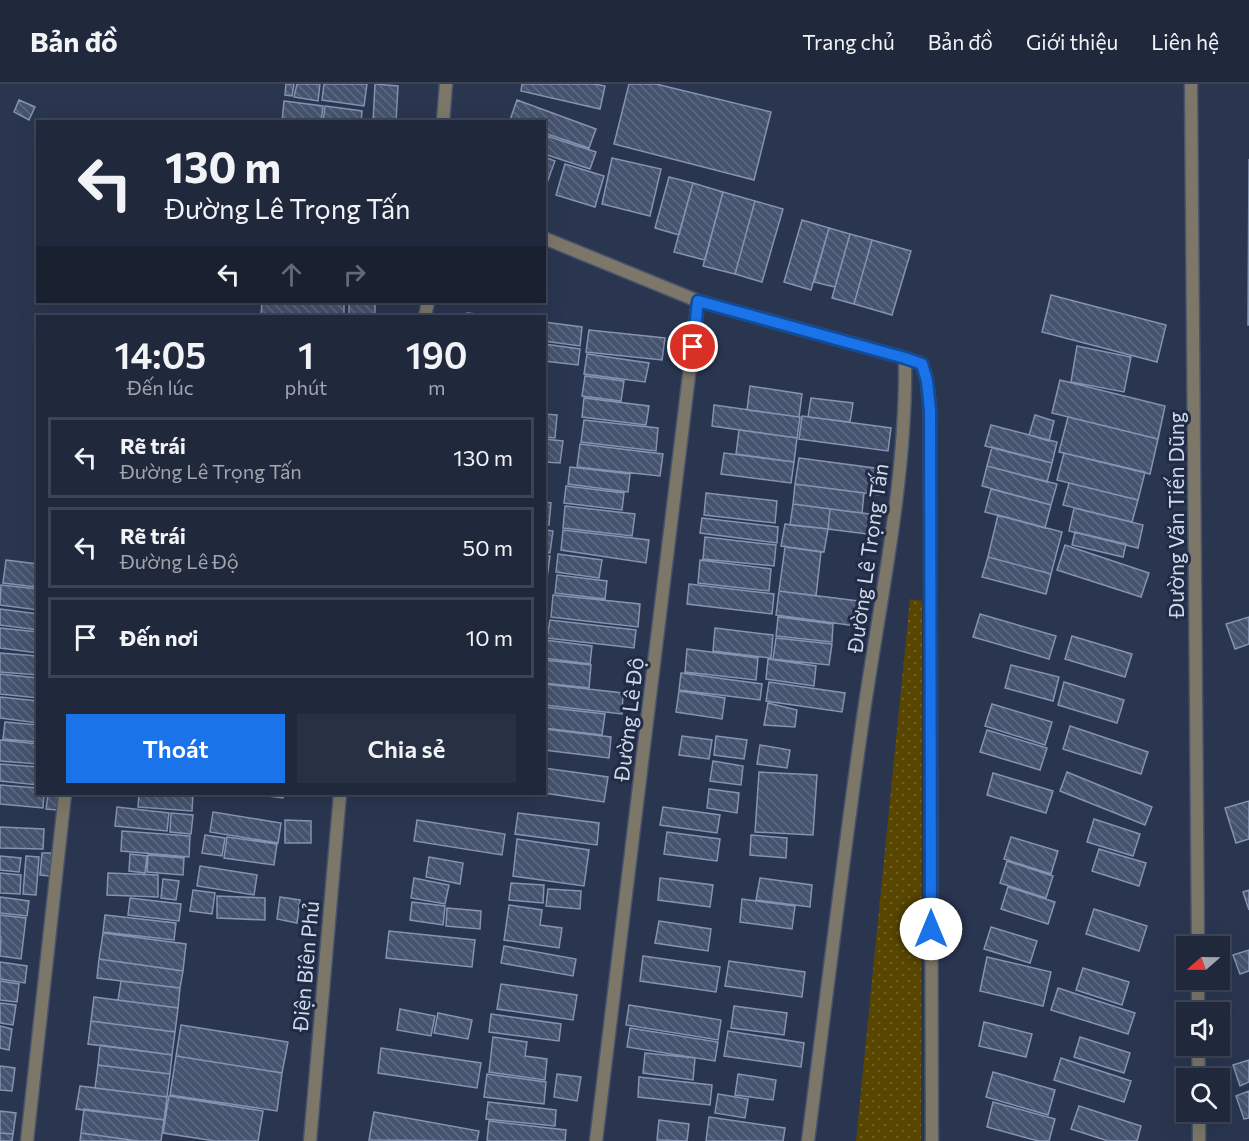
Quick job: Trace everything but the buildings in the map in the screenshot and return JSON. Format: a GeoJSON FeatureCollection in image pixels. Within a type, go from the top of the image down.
{"type":"FeatureCollection","features":[{"type":"Feature","properties":{"kind":"street"},"geometry":{"type":"LineString","coordinates":[[443,120],[446,84]]}},
{"type":"Feature","properties":{"kind":"street","name":"Đường Văn Tiến Dũng"},"geometry":{"type":"LineString","coordinates":[[1191,84],[1198,936]]}},
{"type":"Feature","properties":{"kind":"street"},"geometry":{"type":"LineString","coordinates":[[546,239],[698,301],[922,364],[927,381],[930,410],[932,1141]]}},
{"type":"Feature","properties":{"kind":"street","name":"Đường Lê Độ"},"geometry":{"type":"LineString","coordinates":[[596,1141],[698,301]]}},
{"type":"Feature","properties":{"kind":"street","name":"Đường Lê Trọng Tấn"},"geometry":{"type":"LineString","coordinates":[[808,1141],[861,729],[899,483],[906,386],[905,358]]}},
{"type":"Feature","properties":{"kind":"street"},"geometry":{"type":"LineString","coordinates":[[27,1141],[65,795]]}},
{"type":"Feature","properties":{"kind":"street","name":"Điện Biên Phủ"},"geometry":{"type":"LineString","coordinates":[[310,1141],[340,795]]}},
{"type":"Feature","properties":{"kind":"street"},"geometry":{"type":"LineString","coordinates":[[1199,1122],[1199,1141]]}},
{"type":"Feature","properties":{"kind":"shaded area"},"geometry":{"type":"Polygon","coordinates":[[[910,599],[922,601],[921,1141],[856,1141],[910,599]]]}},
{"type":"Feature","properties":{"kind":"route"},"geometry":{"type":"LineString","coordinates":[[693,347],[698,301],[922,364],[927,381],[930,410],[931,929]]}}]}
